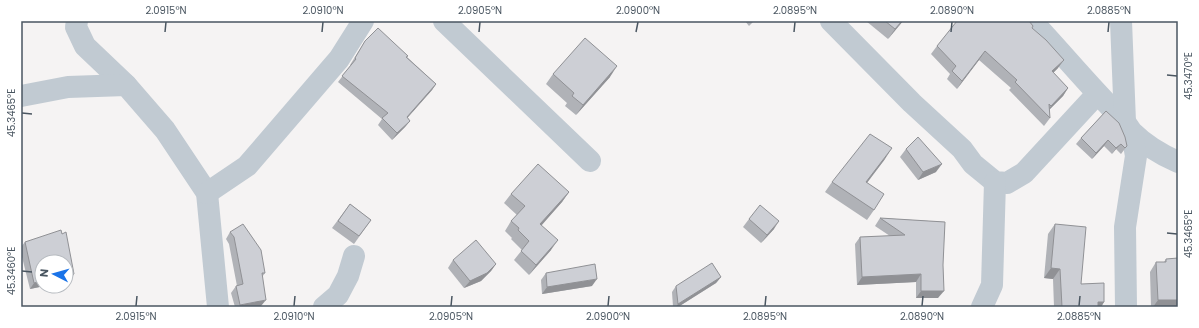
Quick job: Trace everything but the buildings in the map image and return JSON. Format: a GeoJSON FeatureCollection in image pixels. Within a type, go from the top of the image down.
{"type":"FeatureCollection","features":[{"type":"Feature","properties":{"kind":"street"},"geometry":{"type":"LineString","coordinates":[[77,21],[76,27],[85,46],[126,86],[165,130],[207,193],[218,307]]}},
{"type":"Feature","properties":{"kind":"street"},"geometry":{"type":"LineString","coordinates":[[207,193],[247,166],[339,59],[363,21]]}},
{"type":"Feature","properties":{"kind":"street"},"geometry":{"type":"LineString","coordinates":[[444,21],[590,161]]}},
{"type":"Feature","properties":{"kind":"street"},"geometry":{"type":"LineString","coordinates":[[831,21],[912,103],[962,149],[973,164],[995,182],[1007,183],[1024,173],[1097,94]]}},
{"type":"Feature","properties":{"kind":"street"},"geometry":{"type":"LineString","coordinates":[[1032,21],[1097,94],[1125,122],[1132,132],[1151,148],[1178,162]]}},
{"type":"Feature","properties":{"kind":"street"},"geometry":{"type":"LineString","coordinates":[[1121,21],[1125,122],[1133,139],[1136,156],[1125,227],[1126,307]]}},
{"type":"Feature","properties":{"kind":"street"},"geometry":{"type":"LineString","coordinates":[[21,96],[68,87],[126,86]]}},
{"type":"Feature","properties":{"kind":"street"},"geometry":{"type":"LineString","coordinates":[[982,307],[992,285],[995,182]]}},
{"type":"Feature","properties":{"kind":"street"},"geometry":{"type":"LineString","coordinates":[[324,307],[338,295],[348,276],[354,256]]}}]}
